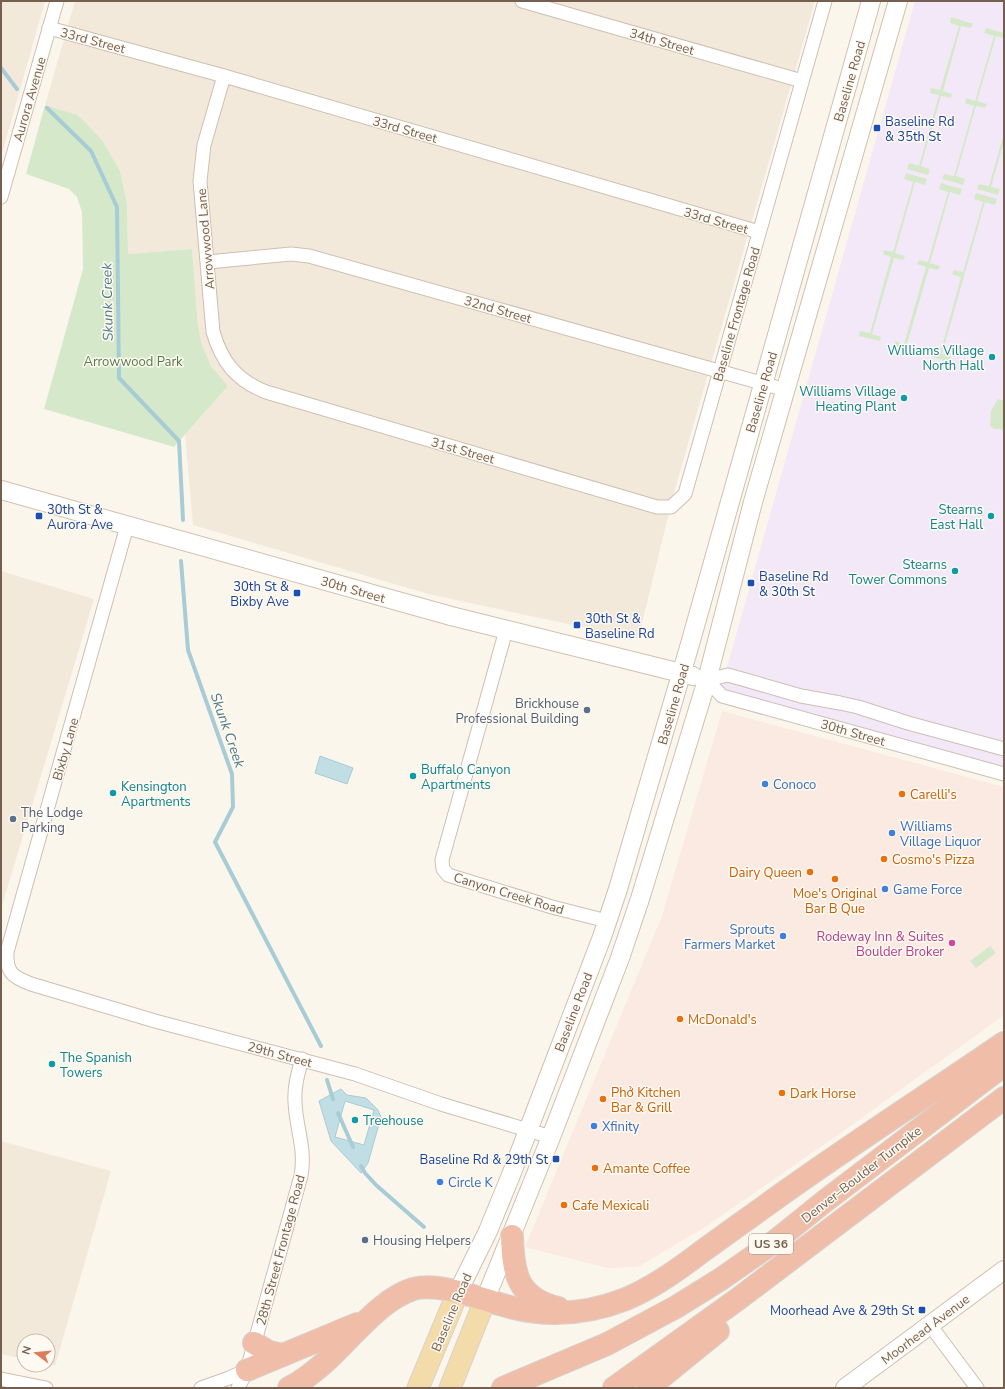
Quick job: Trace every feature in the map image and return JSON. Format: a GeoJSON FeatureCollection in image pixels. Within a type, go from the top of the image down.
{"type":"FeatureCollection","features":[{"type":"Feature","properties":{"kind":"highway"},"geometry":{"type":"LineString","coordinates":[[289,1388],[326,1361],[369,1318],[396,1297],[416,1289],[430,1288],[458,1292],[536,1312],[564,1314],[583,1311],[634,1296],[671,1275],[777,1198],[1004,1043]]}},
{"type":"Feature","properties":{"kind":"highway","name":"Denver–Boulder Turnpike"},"geometry":{"type":"LineString","coordinates":[[509,1386],[607,1344],[676,1307],[721,1280],[774,1242],[825,1201],[1004,1065]]}},
{"type":"Feature","properties":{"kind":"highway","name":"Denver–Boulder Turnpike"},"geometry":{"type":"LineString","coordinates":[[614,1388],[738,1299],[1004,1098]]}},
{"type":"Feature","properties":{"kind":"highway"},"geometry":{"type":"LineString","coordinates":[[648,1388],[698,1346],[814,1256],[987,1111]]}},
{"type":"Feature","properties":{"kind":"highway"},"geometry":{"type":"LineString","coordinates":[[512,1236],[514,1268],[521,1285],[526,1292],[534,1299],[546,1305],[583,1311]]}},
{"type":"Feature","properties":{"kind":"highway"},"geometry":{"type":"LineString","coordinates":[[243,1379],[283,1355],[354,1326],[369,1318]]}},
{"type":"Feature","properties":{"kind":"highway"},"geometry":{"type":"LineString","coordinates":[[254,1343],[269,1352],[283,1355]]}},
{"type":"Feature","properties":{"kind":"main road","name":"Baseline Road"},"geometry":{"type":"LineString","coordinates":[[418,1388],[458,1292],[496,1211],[607,921],[618,888],[682,674],[871,1]]}},
{"type":"Feature","properties":{"kind":"main road","name":"Baseline Road"},"geometry":{"type":"LineString","coordinates":[[450,1388],[552,1137],[633,923],[707,680],[753,502],[772,442],[898,1]]}},
{"type":"Feature","properties":{"kind":"main road","name":"30th Street"},"geometry":{"type":"LineString","coordinates":[[1,490],[451,616],[707,680]]}},
{"type":"Feature","properties":{"kind":"main road","name":"Moorhead Avenue"},"geometry":{"type":"LineString","coordinates":[[846,1388],[1004,1270]]}},
{"type":"Feature","properties":{"kind":"street","name":"Aurora Avenue"},"geometry":{"type":"LineString","coordinates":[[1,197],[4,173],[57,1]]}},
{"type":"Feature","properties":{"kind":"street","name":"34th Street"},"geometry":{"type":"LineString","coordinates":[[522,1],[802,81]]}},
{"type":"Feature","properties":{"kind":"street","name":"Baseline Frontage Road"},"geometry":{"type":"LineString","coordinates":[[671,508],[685,494],[825,1]]}},
{"type":"Feature","properties":{"kind":"street","name":"33rd Street"},"geometry":{"type":"LineString","coordinates":[[49,28],[224,76],[759,232]]}},
{"type":"Feature","properties":{"kind":"street","name":"Arrowwood Lane"},"geometry":{"type":"LineString","coordinates":[[224,76],[209,123],[201,162],[200,181],[214,332],[221,355],[236,374],[245,382],[256,388]]}},
{"type":"Feature","properties":{"kind":"street","name":"32nd Street"},"geometry":{"type":"LineString","coordinates":[[208,262],[290,254],[309,256],[786,390]]}},
{"type":"Feature","properties":{"kind":"street","name":"31st Street"},"geometry":{"type":"LineString","coordinates":[[256,388],[657,507],[671,508]]}},
{"type":"Feature","properties":{"kind":"street","name":"Bixby Lane"},"geometry":{"type":"LineString","coordinates":[[10,972],[6,962],[7,952],[127,526]]}},
{"type":"Feature","properties":{"kind":"street","name":"Canyon Creek Road"},"geometry":{"type":"LineString","coordinates":[[506,630],[442,860],[443,869],[448,875],[552,907],[607,921]]}},
{"type":"Feature","properties":{"kind":"street","name":"30th Street"},"geometry":{"type":"LineString","coordinates":[[1004,749],[908,723],[858,707],[801,696],[728,675],[707,680],[722,696],[1004,774]]}},
{"type":"Feature","properties":{"kind":"street","name":"29th Street"},"geometry":{"type":"LineString","coordinates":[[10,972],[19,980],[31,984],[155,1021],[302,1059],[373,1080],[441,1104],[552,1137]]}},
{"type":"Feature","properties":{"kind":"street","name":"28th Street Frontage Road"},"geometry":{"type":"LineString","coordinates":[[243,1379],[298,1188],[302,1168],[303,1153],[295,1110],[295,1097],[297,1076],[302,1059]]}},
{"type":"Feature","properties":{"kind":"street"},"geometry":{"type":"LineString","coordinates":[[930,1325],[978,1388]]}},
{"type":"Feature","properties":{"kind":"street"},"geometry":{"type":"LineString","coordinates":[[1,1378],[46,1388]]}},
{"type":"Feature","properties":{"kind":"street"},"geometry":{"type":"LineString","coordinates":[[201,1388],[230,1378],[243,1379]]}},
{"type":"Feature","properties":{"kind":"shaded area"},"geometry":{"type":"Polygon","coordinates":[[[1,1],[45,1],[1,157],[1,1]]]}},
{"type":"Feature","properties":{"kind":"shaded area"},"geometry":{"type":"Polygon","coordinates":[[[75,1],[815,1],[674,493],[638,639],[428,594],[193,525],[185,435],[228,386],[211,366],[202,345],[198,326],[192,249],[128,254],[127,203],[120,171],[102,140],[78,115],[45,105],[75,1]]]}},
{"type":"Feature","properties":{"kind":"shaded area"},"geometry":{"type":"Polygon","coordinates":[[[915,1],[1004,1],[1004,779],[720,698],[727,667],[915,1]]]}},
{"type":"Feature","properties":{"kind":"shaded area"},"geometry":{"type":"Polygon","coordinates":[[[1,571],[94,599],[1,909],[1,571]]]}},
{"type":"Feature","properties":{"kind":"shaded area"},"geometry":{"type":"Polygon","coordinates":[[[722,711],[1004,787],[1004,1015],[838,1135],[702,1229],[638,1267],[607,1268],[525,1247],[662,916],[722,711]]]}},
{"type":"Feature","properties":{"kind":"shaded area"},"geometry":{"type":"Polygon","coordinates":[[[1,1141],[111,1171],[56,1363],[56,1333],[16,1333],[16,1357],[1,1354],[1,1141]]]}},
{"type":"Feature","properties":{"kind":"green space"},"geometry":{"type":"Polygon","coordinates":[[[951,17],[973,24],[971,28],[961,26],[943,91],[952,94],[951,98],[941,96],[921,166],[930,169],[928,175],[907,169],[909,163],[919,166],[939,95],[930,93],[931,88],[940,90],[959,26],[950,23],[951,17]]]}},
{"type":"Feature","properties":{"kind":"green space"},"geometry":{"type":"Polygon","coordinates":[[[986,28],[1004,33],[1004,38],[996,36],[977,101],[987,104],[985,108],[976,106],[956,176],[965,179],[963,185],[942,179],[944,174],[954,176],[974,106],[965,103],[966,98],[975,101],[994,36],[984,33],[986,28]]]}},
{"type":"Feature","properties":{"kind":"green space","name":"Arrowwood Park"},"geometry":{"type":"Polygon","coordinates":[[[45,105],[78,115],[102,140],[120,171],[127,203],[128,254],[192,249],[198,326],[202,345],[211,366],[228,386],[174,447],[44,409],[83,269],[82,212],[77,197],[69,189],[26,174],[45,105]]]}},
{"type":"Feature","properties":{"kind":"green space"},"geometry":{"type":"Polygon","coordinates":[[[1004,133],[1004,141],[991,187],[1000,189],[998,195],[977,189],[979,184],[989,186],[1004,133]]]}},
{"type":"Feature","properties":{"kind":"green space"},"geometry":{"type":"Polygon","coordinates":[[[906,173],[927,179],[925,185],[915,182],[895,253],[905,256],[903,260],[894,258],[872,334],[881,337],[880,341],[859,336],[860,331],[870,333],[891,257],[883,254],[884,250],[893,252],[913,182],[904,179],[906,173]]]}},
{"type":"Feature","properties":{"kind":"green space"},"geometry":{"type":"Polygon","coordinates":[[[941,183],[962,189],[960,195],[950,192],[930,263],[940,266],[938,270],[929,268],[907,344],[916,347],[915,352],[894,346],[895,341],[904,344],[926,267],[917,264],[919,260],[928,262],[948,192],[939,189],[941,183]]]}},
{"type":"Feature","properties":{"kind":"green space"},"geometry":{"type":"Polygon","coordinates":[[[976,193],[997,199],[995,205],[985,202],[942,354],[951,357],[950,362],[929,356],[930,351],[940,354],[961,277],[952,274],[954,270],[963,272],[983,202],[974,199],[976,193]]]}},
{"type":"Feature","properties":{"kind":"green space"},"geometry":{"type":"Polygon","coordinates":[[[998,399],[1004,401],[1004,432],[1001,429],[994,429],[990,426],[991,411],[998,399]]]}},
{"type":"Feature","properties":{"kind":"green space"},"geometry":{"type":"Polygon","coordinates":[[[990,946],[996,953],[976,968],[970,961],[990,946]]]}},
{"type":"Feature","properties":{"kind":"water"},"geometry":{"type":"Polygon","coordinates":[[[320,756],[353,768],[347,784],[315,773],[320,756]]]}},
{"type":"Feature","properties":{"kind":"water"},"geometry":{"type":"Polygon","coordinates":[[[341,1089],[347,1095],[366,1098],[378,1110],[381,1117],[368,1163],[361,1173],[331,1141],[319,1101],[341,1089]],[[345,1101],[335,1137],[364,1145],[374,1110],[345,1101]]]}},
{"type":"Feature","properties":{"kind":"waterway","name":"Skunk Creek"},"geometry":{"type":"LineString","coordinates":[[1,68],[17,89]]}},
{"type":"Feature","properties":{"kind":"waterway","name":"Skunk Creek"},"geometry":{"type":"LineString","coordinates":[[47,108],[91,151],[117,207],[119,378],[179,441],[183,520]]}},
{"type":"Feature","properties":{"kind":"waterway","name":"Skunk Creek"},"geometry":{"type":"LineString","coordinates":[[181,561],[188,650],[232,774],[233,807],[215,842],[321,1046]]}},
{"type":"Feature","properties":{"kind":"waterway","name":"Skunk Creek"},"geometry":{"type":"LineString","coordinates":[[327,1080],[333,1099]]}},
{"type":"Feature","properties":{"kind":"waterway","name":"Skunk Creek"},"geometry":{"type":"LineString","coordinates":[[338,1113],[353,1147]]}},
{"type":"Feature","properties":{"kind":"waterway","name":"Skunk Creek"},"geometry":{"type":"LineString","coordinates":[[361,1166],[376,1185],[424,1227]]}},
{"type":"Feature","properties":{"kind":"place","name":"Baseline Rd & 35th St"},"geometry":{"type":"Point","coordinates":[877,128]}},
{"type":"Feature","properties":{"kind":"place","name":"Williams Village North Hall"},"geometry":{"type":"Point","coordinates":[992,357]}},
{"type":"Feature","properties":{"kind":"place","name":"Williams Village Heating Plant"},"geometry":{"type":"Point","coordinates":[904,398]}},
{"type":"Feature","properties":{"kind":"place","name":"30th St & Aurora Ave"},"geometry":{"type":"Point","coordinates":[39,516]}},
{"type":"Feature","properties":{"kind":"place","name":"Stearns East Hall"},"geometry":{"type":"Point","coordinates":[991,516]}},
{"type":"Feature","properties":{"kind":"place","name":"Stearns Tower Commons"},"geometry":{"type":"Point","coordinates":[955,571]}},
{"type":"Feature","properties":{"kind":"place","name":"Baseline Rd & 30th St"},"geometry":{"type":"Point","coordinates":[751,583]}},
{"type":"Feature","properties":{"kind":"place","name":"30th St & Bixby Ave"},"geometry":{"type":"Point","coordinates":[297,593]}},
{"type":"Feature","properties":{"kind":"place","name":"30th St & Baseline Rd"},"geometry":{"type":"Point","coordinates":[577,625]}},
{"type":"Feature","properties":{"kind":"place","name":"Brickhouse Professional Building"},"geometry":{"type":"Point","coordinates":[587,710]}},
{"type":"Feature","properties":{"kind":"place","name":"Buffalo Canyon Apartments"},"geometry":{"type":"Point","coordinates":[413,776]}},
{"type":"Feature","properties":{"kind":"place","name":"Conoco"},"geometry":{"type":"Point","coordinates":[765,784]}},
{"type":"Feature","properties":{"kind":"place","name":"Kensington Apartments"},"geometry":{"type":"Point","coordinates":[113,793]}},
{"type":"Feature","properties":{"kind":"place","name":"Carelli's"},"geometry":{"type":"Point","coordinates":[902,794]}},
{"type":"Feature","properties":{"kind":"place","name":"The Lodge Parking"},"geometry":{"type":"Point","coordinates":[13,819]}},
{"type":"Feature","properties":{"kind":"place","name":"Williams Village Liquor"},"geometry":{"type":"Point","coordinates":[892,833]}},
{"type":"Feature","properties":{"kind":"place","name":"Cosmo's Pizza"},"geometry":{"type":"Point","coordinates":[884,859]}},
{"type":"Feature","properties":{"kind":"place","name":"Dairy Queen"},"geometry":{"type":"Point","coordinates":[810,872]}},
{"type":"Feature","properties":{"kind":"place","name":"Moe's Original Bar B Que"},"geometry":{"type":"Point","coordinates":[835,879]}},
{"type":"Feature","properties":{"kind":"place","name":"Game Force"},"geometry":{"type":"Point","coordinates":[885,889]}},
{"type":"Feature","properties":{"kind":"place","name":"Sprouts Farmers Market"},"geometry":{"type":"Point","coordinates":[783,936]}},
{"type":"Feature","properties":{"kind":"place","name":"Rodeway Inn & Suites Boulder Broker"},"geometry":{"type":"Point","coordinates":[952,943]}},
{"type":"Feature","properties":{"kind":"place","name":"McDonald's"},"geometry":{"type":"Point","coordinates":[680,1019]}},
{"type":"Feature","properties":{"kind":"place","name":"The Spanish Towers"},"geometry":{"type":"Point","coordinates":[52,1064]}},
{"type":"Feature","properties":{"kind":"place","name":"Dark Horse"},"geometry":{"type":"Point","coordinates":[782,1093]}},
{"type":"Feature","properties":{"kind":"place","name":"Phở Kitchen Bar & Grill"},"geometry":{"type":"Point","coordinates":[603,1099]}},
{"type":"Feature","properties":{"kind":"place","name":"Treehouse"},"geometry":{"type":"Point","coordinates":[355,1120]}},
{"type":"Feature","properties":{"kind":"place","name":"Xfinity"},"geometry":{"type":"Point","coordinates":[594,1126]}},
{"type":"Feature","properties":{"kind":"place","name":"Baseline Rd & 29th St"},"geometry":{"type":"Point","coordinates":[556,1159]}},
{"type":"Feature","properties":{"kind":"place","name":"Amante Coffee"},"geometry":{"type":"Point","coordinates":[595,1168]}},
{"type":"Feature","properties":{"kind":"place","name":"Circle K"},"geometry":{"type":"Point","coordinates":[440,1182]}},
{"type":"Feature","properties":{"kind":"place","name":"Cafe Mexicali"},"geometry":{"type":"Point","coordinates":[564,1205]}},
{"type":"Feature","properties":{"kind":"place","name":"Housing Helpers"},"geometry":{"type":"Point","coordinates":[365,1240]}},
{"type":"Feature","properties":{"kind":"place","name":"Moorhead Ave & 29th St"},"geometry":{"type":"Point","coordinates":[922,1310]}}]}
